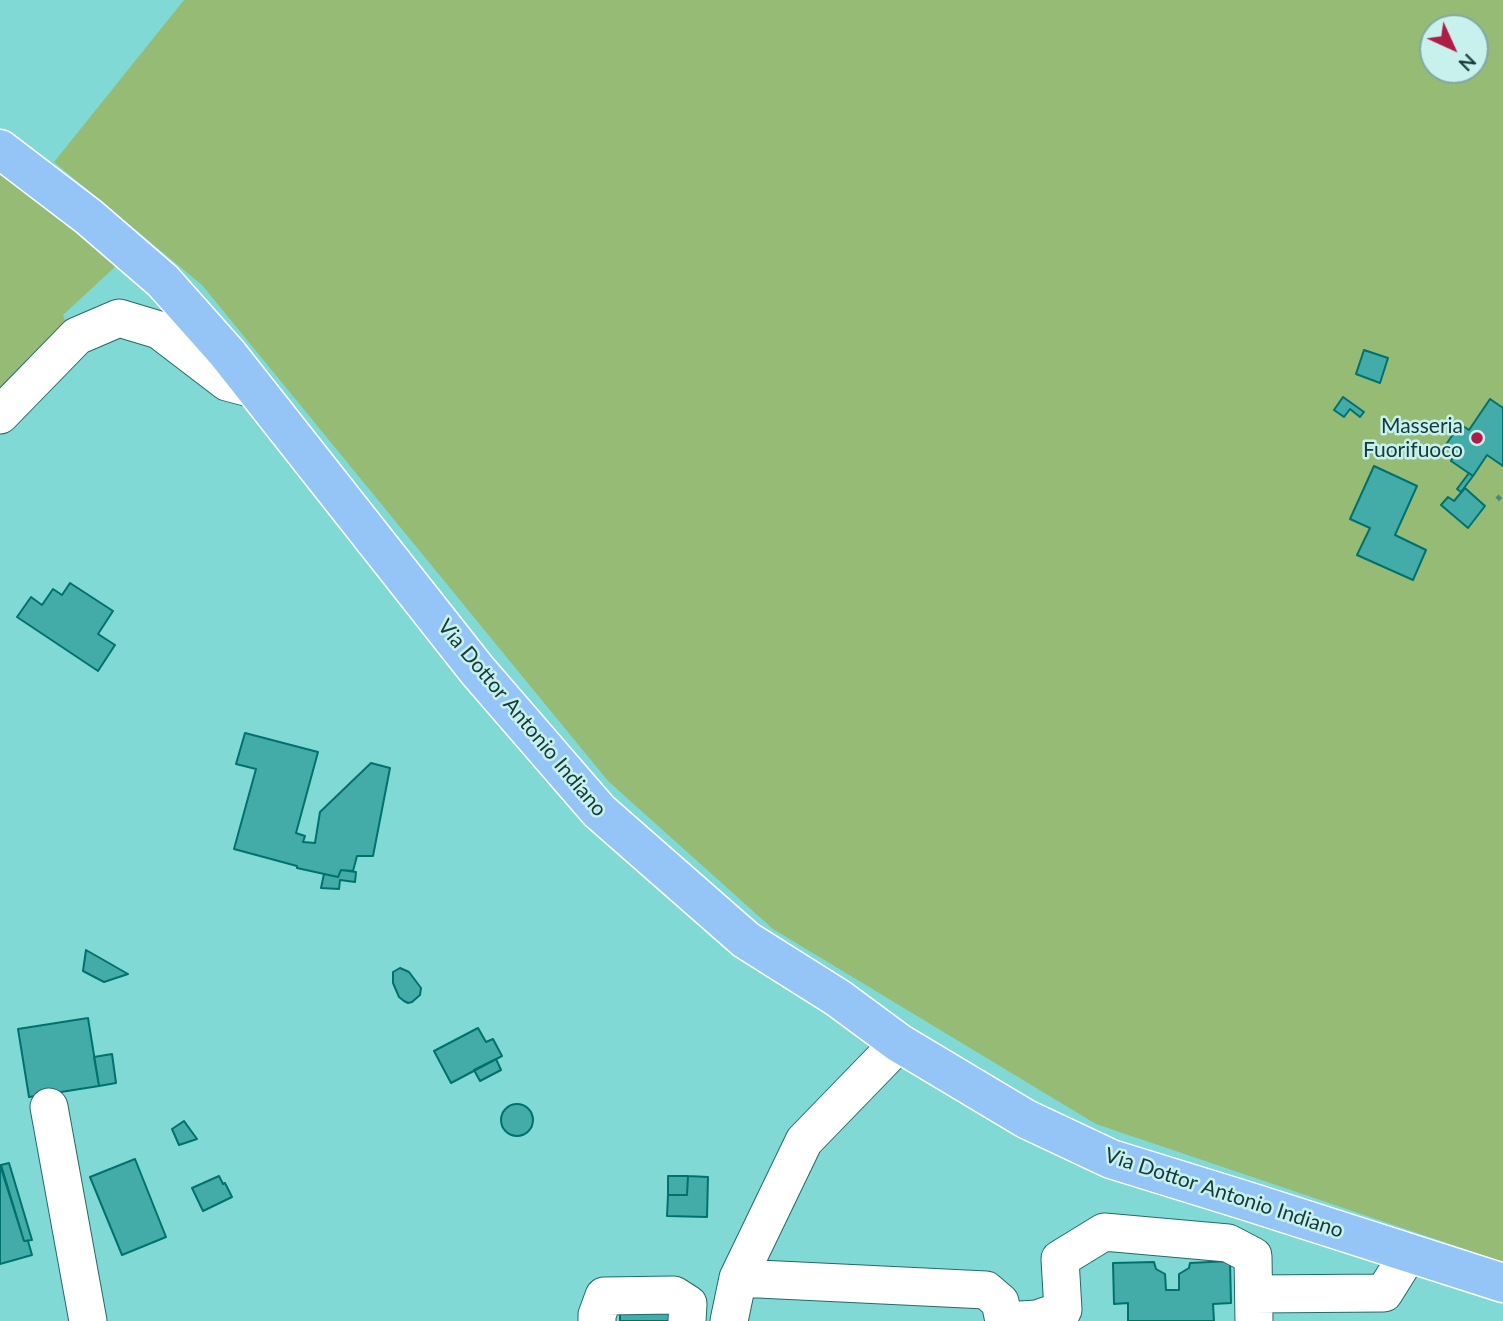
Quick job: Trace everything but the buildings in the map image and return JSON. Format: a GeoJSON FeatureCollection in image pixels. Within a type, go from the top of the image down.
{"type":"FeatureCollection","features":[{"type":"Feature","properties":{"kind":"main road","name":"Via Dottor Antonio Indiano"},"geometry":{"type":"LineString","coordinates":[[0,149],[89,217],[163,281],[257,390],[477,670],[598,811],[746,940],[838,998],[899,1043],[1026,1119],[1111,1159],[1503,1283]]}},
{"type":"Feature","properties":{"kind":"street"},"geometry":{"type":"LineString","coordinates":[[0,415],[77,336],[119,318],[159,331],[227,382],[257,390]]}},
{"type":"Feature","properties":{"kind":"street"},"geometry":{"type":"LineString","coordinates":[[729,1321],[738,1278],[804,1141],[899,1043]]}},
{"type":"Feature","properties":{"kind":"street"},"geometry":{"type":"LineString","coordinates":[[49,1107],[88,1321]]}},
{"type":"Feature","properties":{"kind":"street"},"geometry":{"type":"LineString","coordinates":[[738,1278],[986,1290],[1000,1302],[1004,1321],[1037,1319],[1063,1310],[1060,1259],[1104,1232],[1228,1242],[1252,1256],[1254,1307],[1384,1293],[1409,1253]]}},
{"type":"Feature","properties":{"kind":"street"},"geometry":{"type":"LineString","coordinates":[[597,1321],[604,1296],[674,1295],[688,1304],[687,1321]]}},
{"type":"Feature","properties":{"kind":"path"},"geometry":{"type":"LineString","coordinates":[[1497,496],[1503,502]]}},
{"type":"Feature","properties":{"kind":"green space"},"geometry":{"type":"Polygon","coordinates":[[[184,0],[1503,0],[1503,1262],[1096,1124],[773,929],[608,781],[202,285],[54,162],[184,0]]]}},
{"type":"Feature","properties":{"kind":"green space"},"geometry":{"type":"Polygon","coordinates":[[[0,171],[118,264],[63,315],[69,330],[0,402],[0,171]]]}},
{"type":"Feature","properties":{"kind":"place","name":"Masseria Fuorifuoco"},"geometry":{"type":"Point","coordinates":[1477,438]}}]}
